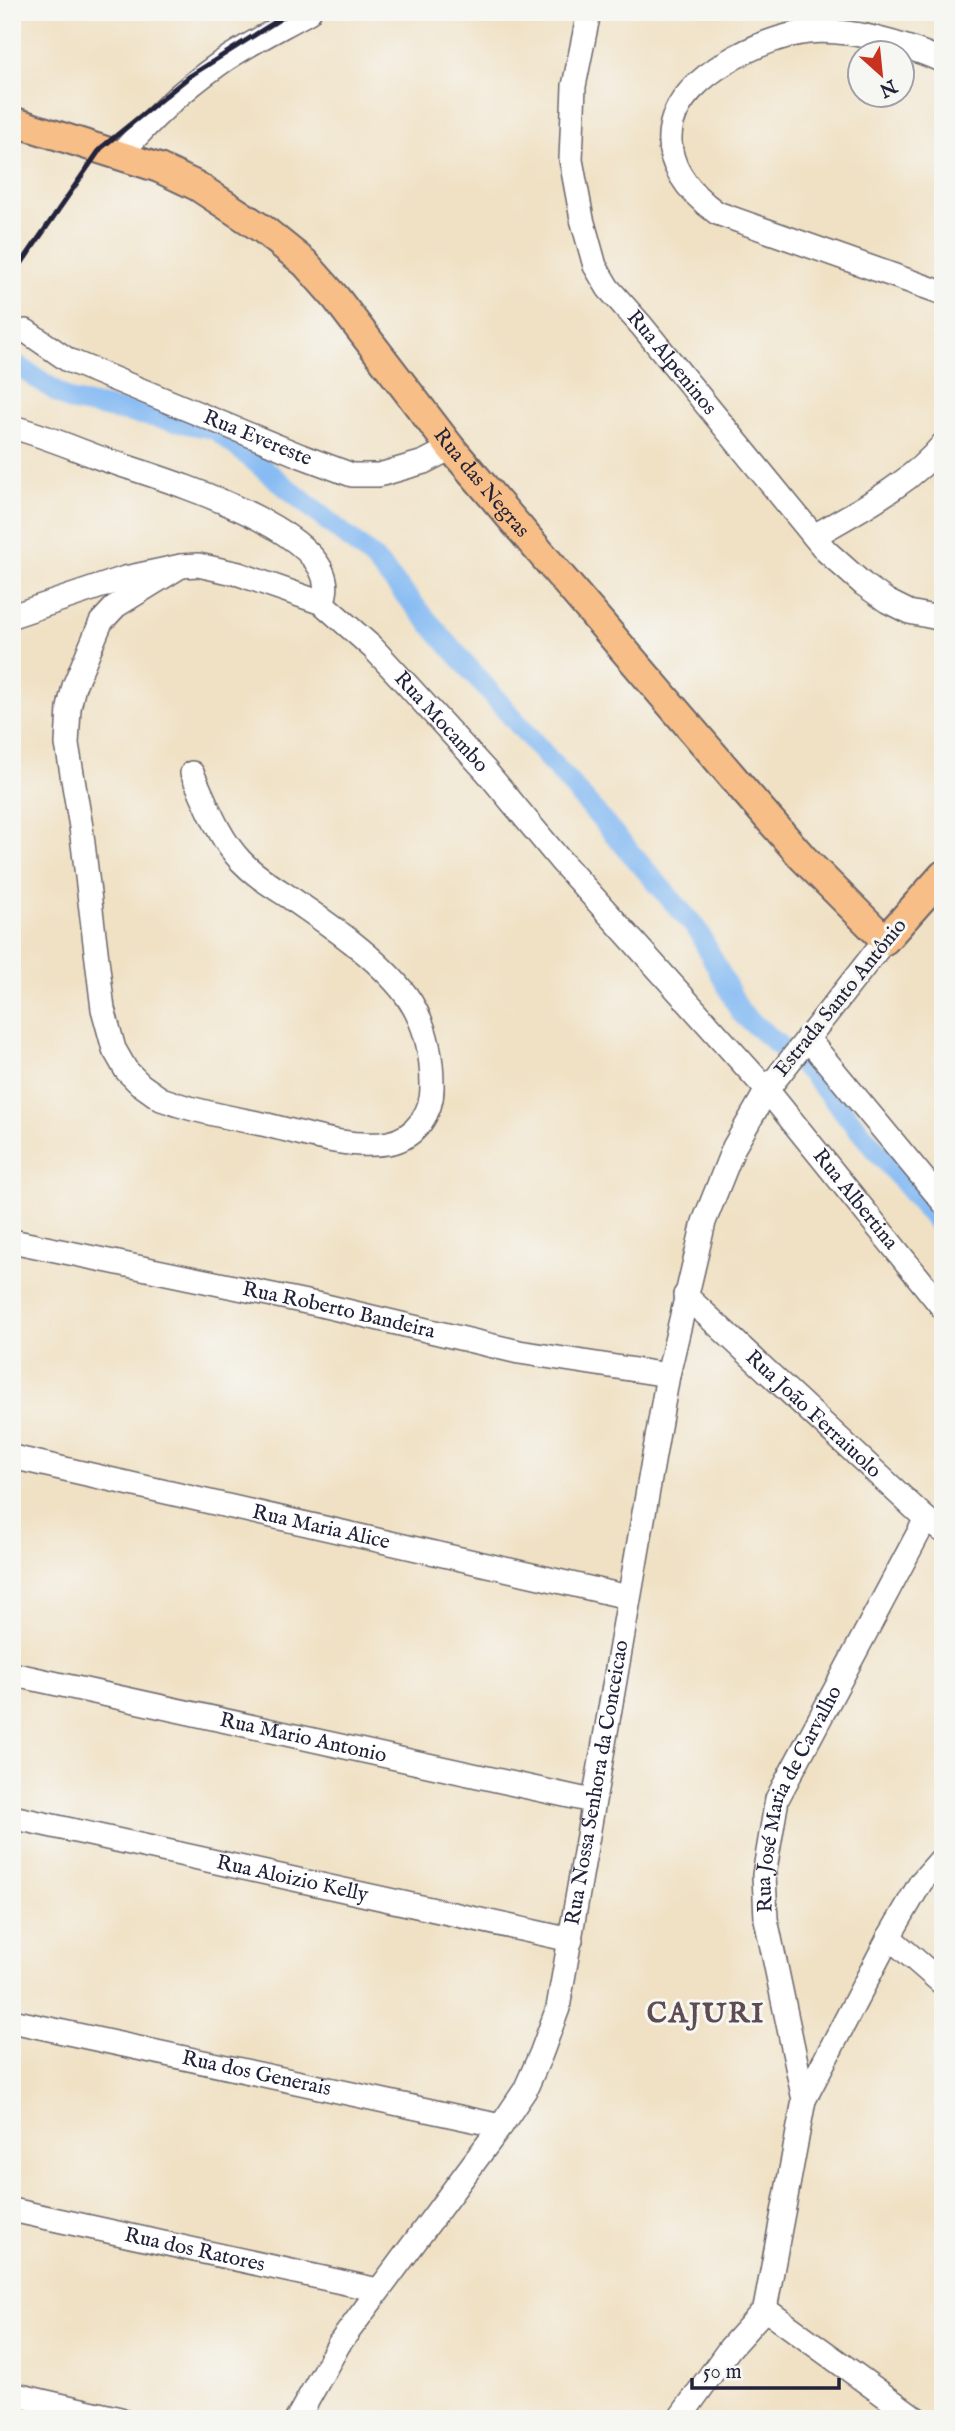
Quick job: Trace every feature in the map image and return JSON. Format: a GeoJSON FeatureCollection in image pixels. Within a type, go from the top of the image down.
{"type":"FeatureCollection","features":[{"type":"Feature","properties":{"kind":"main road","name":"Rua das Negras"},"geometry":{"type":"LineString","coordinates":[[12,121],[159,168],[197,186],[264,230],[305,263],[336,298],[451,449],[803,858],[885,940]]}},
{"type":"Feature","properties":{"kind":"main road","name":"Estrada Santo Antônio"},"geometry":{"type":"LineString","coordinates":[[885,940],[943,875]]}},
{"type":"Feature","properties":{"kind":"street"},"geometry":{"type":"LineString","coordinates":[[120,155],[146,124],[220,63],[309,12]]}},
{"type":"Feature","properties":{"kind":"street","name":"Rua Alpeninos"},"geometry":{"type":"LineString","coordinates":[[589,12],[573,86],[571,160],[582,219],[595,267],[608,288],[641,324],[814,536],[846,570],[887,601],[909,612],[943,619]]}},
{"type":"Feature","properties":{"kind":"street"},"geometry":{"type":"LineString","coordinates":[[943,61],[864,35],[826,32],[778,38],[737,56],[691,91],[672,122],[671,136],[674,162],[683,181],[701,201],[717,213],[943,293]]}},
{"type":"Feature","properties":{"kind":"street","name":"Rua Evereste"},"geometry":{"type":"LineString","coordinates":[[26,331],[68,360],[352,475],[379,475],[424,462],[451,449]]}},
{"type":"Feature","properties":{"kind":"street"},"geometry":{"type":"LineString","coordinates":[[12,427],[198,491],[257,516],[292,538],[317,565],[326,582],[327,593],[322,603]]}},
{"type":"Feature","properties":{"kind":"street"},"geometry":{"type":"LineString","coordinates":[[814,536],[864,507],[909,476],[943,444]]}},
{"type":"Feature","properties":{"kind":"street"},"geometry":{"type":"LineString","coordinates":[[181,566],[125,600],[101,622],[74,685],[69,708],[67,744],[81,827],[103,1009],[114,1049],[126,1070],[140,1084],[160,1099],[188,1108],[333,1140],[388,1143],[402,1138],[424,1120],[430,1108],[432,1067],[426,1036],[417,1013],[405,994],[354,944],[261,879],[242,862],[230,849],[192,773]]}},
{"type":"Feature","properties":{"kind":"street","name":"Rua Mocambo"},"geometry":{"type":"LineString","coordinates":[[12,616],[125,578],[181,566],[216,567],[322,603],[373,648],[486,771],[560,860],[772,1084]]}},
{"type":"Feature","properties":{"kind":"street","name":"Estrada Santo Antônio"},"geometry":{"type":"LineString","coordinates":[[772,1084],[885,940]]}},
{"type":"Feature","properties":{"kind":"street"},"geometry":{"type":"LineString","coordinates":[[802,1046],[943,1202]]}},
{"type":"Feature","properties":{"kind":"street","name":"Rua Nossa Senhora da Conceicao"},"geometry":{"type":"LineString","coordinates":[[298,2419],[339,2344],[525,2090],[558,2008],[628,1597],[685,1295],[704,1222],[734,1147],[772,1084]]}},
{"type":"Feature","properties":{"kind":"street","name":"Rua Albertina"},"geometry":{"type":"LineString","coordinates":[[772,1084],[943,1308]]}},
{"type":"Feature","properties":{"kind":"street","name":"Rua Roberto Bandeira"},"geometry":{"type":"LineString","coordinates":[[12,1241],[321,1305],[519,1352],[668,1376]]}},
{"type":"Feature","properties":{"kind":"street","name":"Rua João Ferraiuolo"},"geometry":{"type":"LineString","coordinates":[[685,1295],[935,1525]]}},
{"type":"Feature","properties":{"kind":"street","name":"Rua Maria Alice"},"geometry":{"type":"LineString","coordinates":[[12,1457],[628,1597]]}},
{"type":"Feature","properties":{"kind":"street","name":"Rua José Maria de Carvalho"},"geometry":{"type":"LineString","coordinates":[[804,2100],[766,1919],[764,1875],[777,1799],[935,1525]]}},
{"type":"Feature","properties":{"kind":"street","name":"Rua Mario Antonio"},"geometry":{"type":"LineString","coordinates":[[12,1674],[592,1801]]}},
{"type":"Feature","properties":{"kind":"street","name":"Rua Aloizio Kelly"},"geometry":{"type":"LineString","coordinates":[[12,1817],[571,1940]]}},
{"type":"Feature","properties":{"kind":"street","name":"Rua José Maria de Carvalho"},"geometry":{"type":"LineString","coordinates":[[765,2309],[804,2100],[889,1937],[921,1882],[943,1857]]}},
{"type":"Feature","properties":{"kind":"street"},"geometry":{"type":"LineString","coordinates":[[889,1937],[943,1984]]}},
{"type":"Feature","properties":{"kind":"street","name":"Rua dos Generais"},"geometry":{"type":"LineString","coordinates":[[12,2021],[501,2126]]}},
{"type":"Feature","properties":{"kind":"street","name":"Rua dos Ratores"},"geometry":{"type":"LineString","coordinates":[[12,2210],[378,2290]]}},
{"type":"Feature","properties":{"kind":"street"},"geometry":{"type":"LineString","coordinates":[[679,2419],[730,2348],[765,2309],[917,2419]]}},
{"type":"Feature","properties":{"kind":"street"},"geometry":{"type":"LineString","coordinates":[[12,2394],[120,2419]]}},
{"type":"Feature","properties":{"kind":"waterway"},"geometry":{"type":"LineString","coordinates":[[12,362],[71,401],[215,429],[373,558],[697,929],[741,1013],[810,1072],[943,1229]]}},
{"type":"Feature","properties":{"kind":"railway"},"geometry":{"type":"LineString","coordinates":[[12,277],[101,148],[190,76],[291,12]]}},
{"type":"Feature","properties":{"kind":"district","name":"CAJURI"},"geometry":{"type":"Point","coordinates":[706,2014]}}]}
